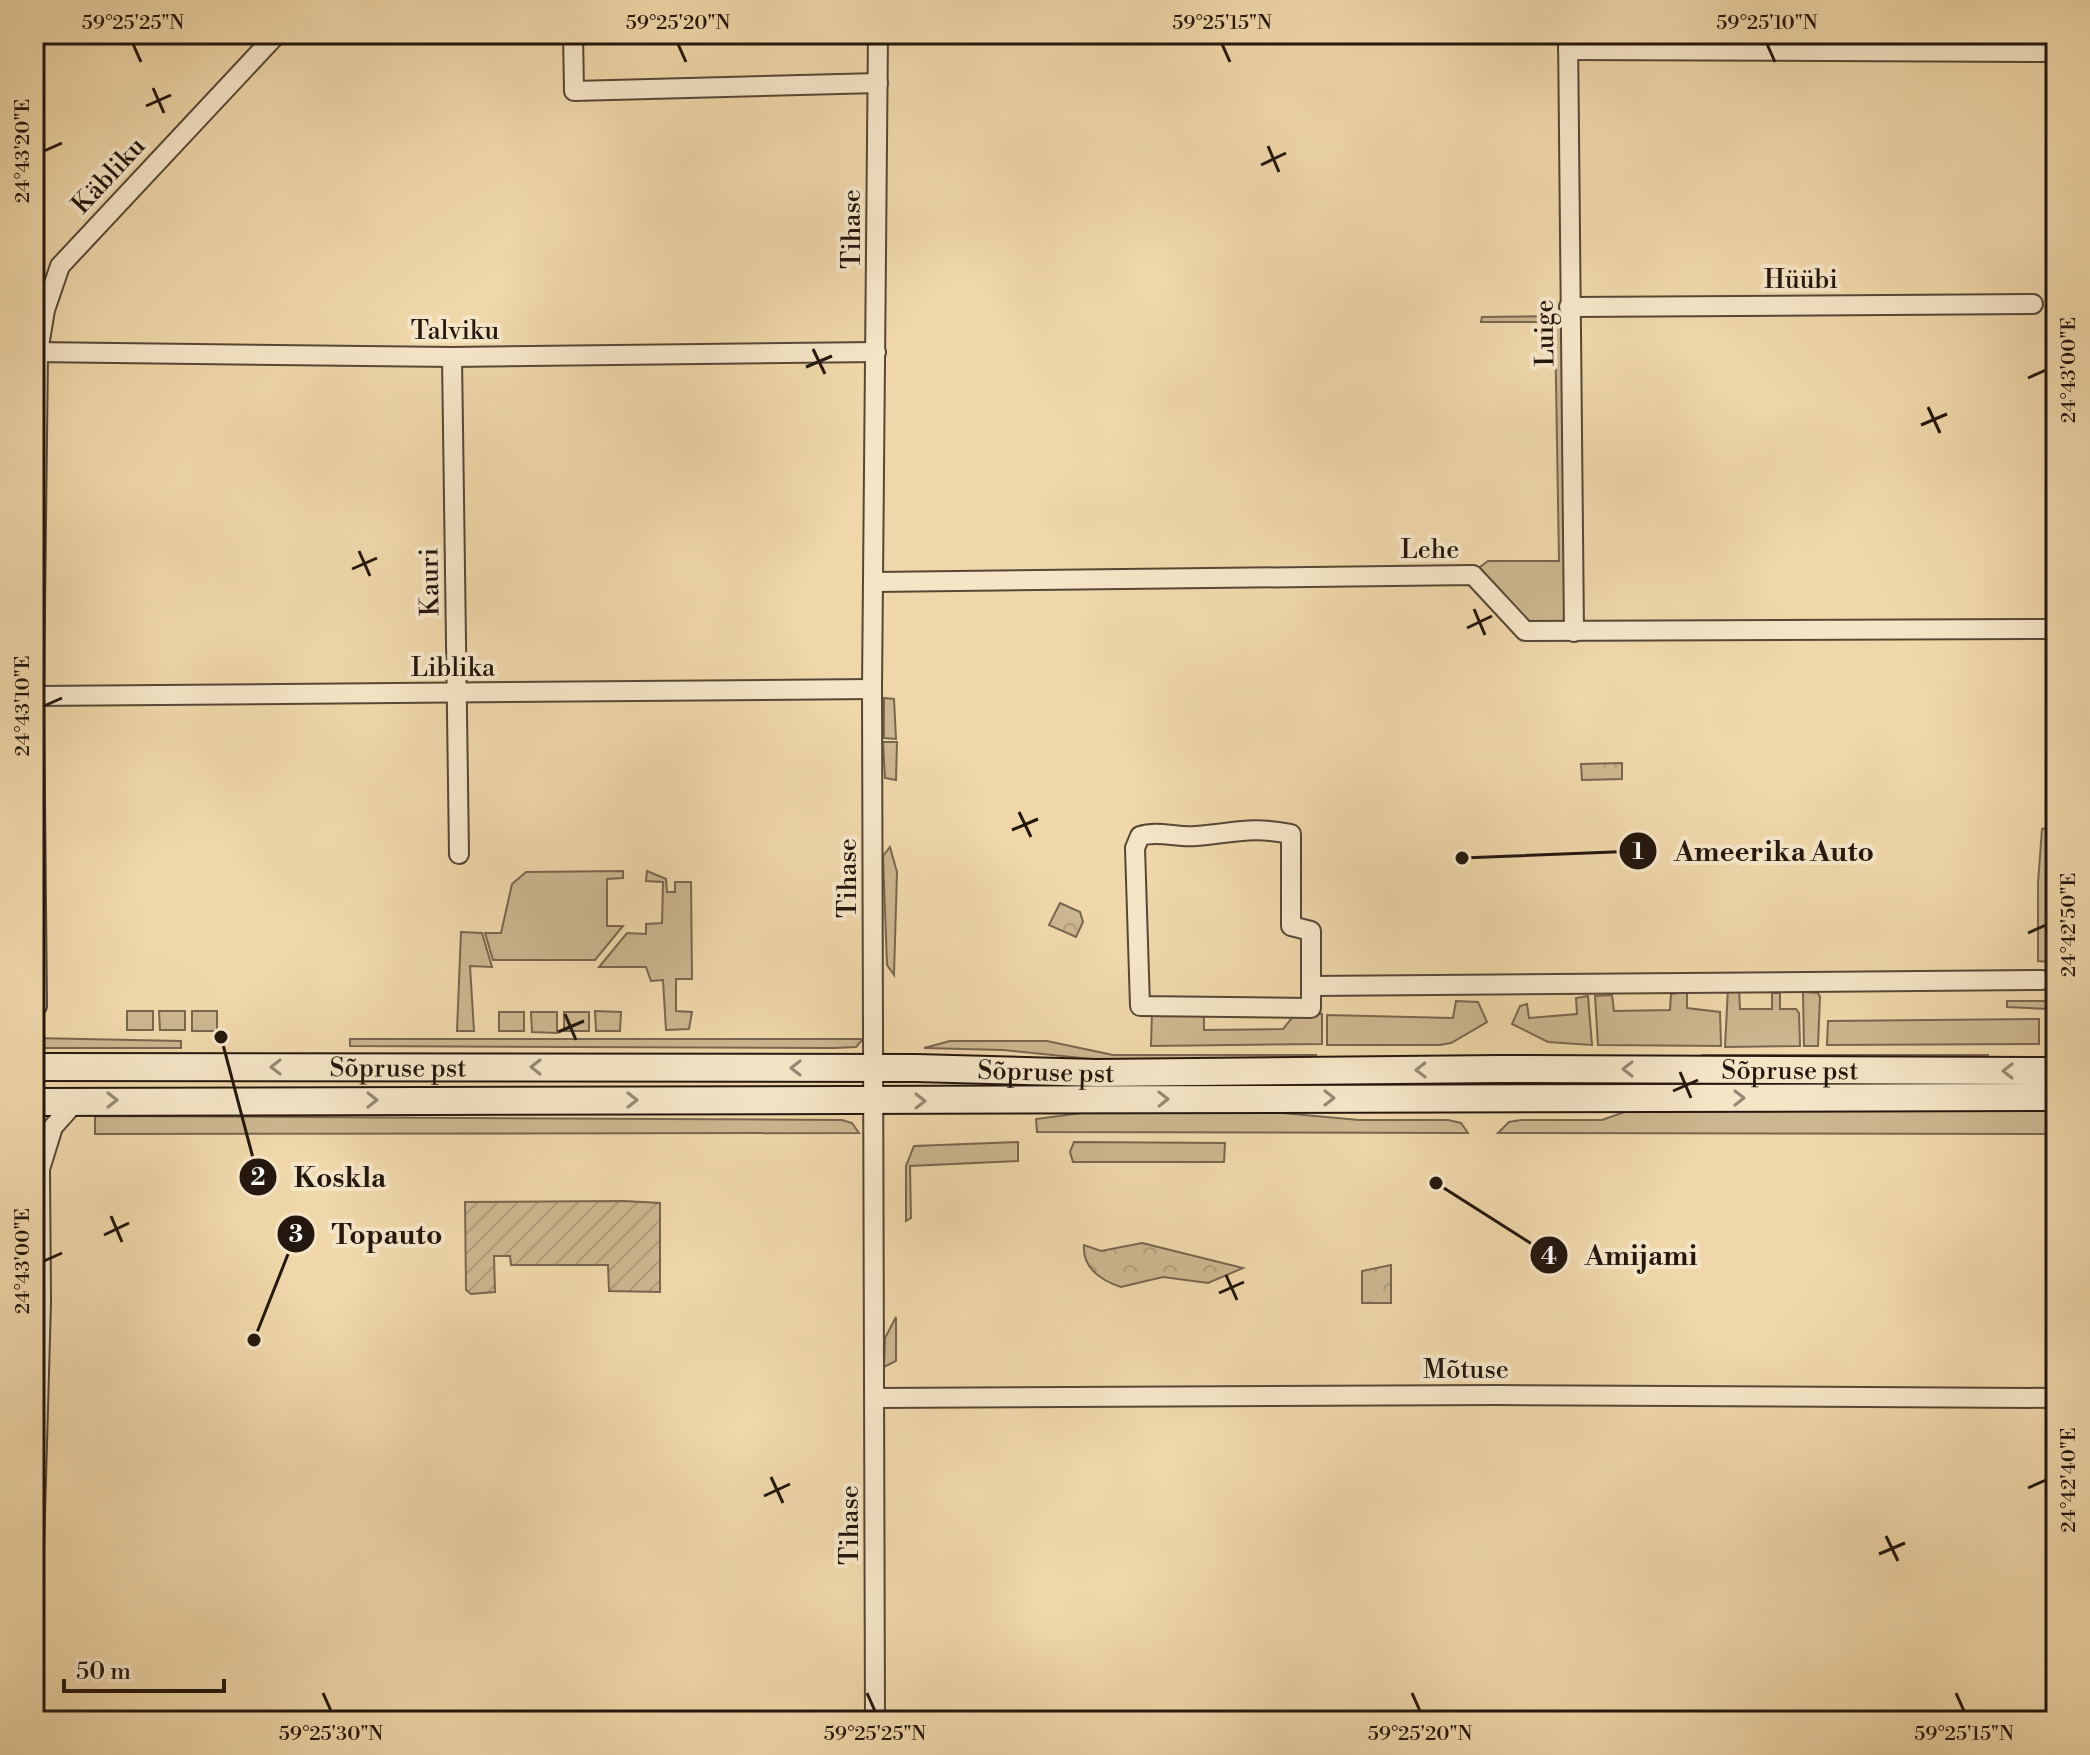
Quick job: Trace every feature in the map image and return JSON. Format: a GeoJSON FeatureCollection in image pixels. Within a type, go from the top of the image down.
{"type":"FeatureCollection","features":[{"type":"Feature","properties":{"kind":"main road","name":"Sõpruse pst"},"geometry":{"type":"LineString","coordinates":[[34,1067],[874,1068],[1096,1073],[1499,1069],[2056,1071]]}},
{"type":"Feature","properties":{"kind":"main road","name":"Sõpruse pst"},"geometry":{"type":"LineString","coordinates":[[34,1102],[78,1099],[875,1101],[2056,1097]]}},
{"type":"Feature","properties":{"kind":"street","name":"Käbliku"},"geometry":{"type":"LineString","coordinates":[[37,1006],[34,696],[36,352],[45,310],[60,266],[277,34]]}},
{"type":"Feature","properties":{"kind":"street"},"geometry":{"type":"LineString","coordinates":[[573,34],[574,91],[878,83]]}},
{"type":"Feature","properties":{"kind":"street","name":"Tihase"},"geometry":{"type":"LineString","coordinates":[[875,1721],[872,689],[878,34]]}},
{"type":"Feature","properties":{"kind":"street"},"geometry":{"type":"LineString","coordinates":[[1568,42],[2056,52]]}},
{"type":"Feature","properties":{"kind":"street","name":"Luige"},"geometry":{"type":"LineString","coordinates":[[1568,42],[1574,632]]}},
{"type":"Feature","properties":{"kind":"street","name":"Hüübi"},"geometry":{"type":"LineString","coordinates":[[1569,307],[2033,304]]}},
{"type":"Feature","properties":{"kind":"street","name":"Talviku"},"geometry":{"type":"LineString","coordinates":[[36,352],[452,357],[876,352]]}},
{"type":"Feature","properties":{"kind":"street","name":"Kauri"},"geometry":{"type":"LineString","coordinates":[[452,357],[459,854]]}},
{"type":"Feature","properties":{"kind":"street","name":"Lehe"},"geometry":{"type":"LineString","coordinates":[[875,582],[1473,575],[1525,631],[2056,629]]}},
{"type":"Feature","properties":{"kind":"street","name":"Liblika"},"geometry":{"type":"LineString","coordinates":[[34,696],[872,689]]}},
{"type":"Feature","properties":{"kind":"street"},"geometry":{"type":"LineString","coordinates":[[1240,828],[1291,834],[1291,926],[1311,931],[1311,986],[1311,1008],[1140,1006],[1135,848],[1140,836],[1153,832],[1171,837],[1198,836],[1240,828]]}},
{"type":"Feature","properties":{"kind":"street"},"geometry":{"type":"LineString","coordinates":[[1311,986],[2042,980]]}},
{"type":"Feature","properties":{"kind":"street"},"geometry":{"type":"LineString","coordinates":[[34,1550],[41,1302],[37,1166],[53,1127],[78,1099]]}},
{"type":"Feature","properties":{"kind":"street","name":"Mõtuse"},"geometry":{"type":"LineString","coordinates":[[875,1398],[1482,1395],[2056,1398]]}},
{"type":"Feature","properties":{"kind":"green space"},"geometry":{"type":"Polygon","coordinates":[[[1554,316],[1564,327],[1567,620],[1561,626],[1529,623],[1476,570],[1488,561],[1559,561],[1555,322],[1481,322],[1482,317],[1554,316]]]}},
{"type":"Feature","properties":{"kind":"green space"},"geometry":{"type":"Polygon","coordinates":[[[884,698],[894,699],[896,739],[884,738],[884,698]]]}},
{"type":"Feature","properties":{"kind":"green space"},"geometry":{"type":"Polygon","coordinates":[[[883,742],[897,742],[896,780],[885,778],[883,742]]]}},
{"type":"Feature","properties":{"kind":"green space"},"geometry":{"type":"Polygon","coordinates":[[[1622,763],[1622,779],[1582,780],[1581,764],[1622,763]]]}},
{"type":"Feature","properties":{"kind":"green space"},"geometry":{"type":"Polygon","coordinates":[[[2056,827],[2056,967],[2048,971],[2048,962],[2038,961],[2038,883],[2042,829],[2056,827]]]}},
{"type":"Feature","properties":{"kind":"green space"},"geometry":{"type":"Polygon","coordinates":[[[890,847],[897,872],[894,975],[887,965],[883,856],[890,847]]]}},
{"type":"Feature","properties":{"kind":"green space"},"geometry":{"type":"Polygon","coordinates":[[[623,871],[623,878],[607,879],[607,926],[623,926],[595,960],[493,960],[485,933],[501,933],[512,884],[526,872],[623,871]]]}},
{"type":"Feature","properties":{"kind":"green space"},"geometry":{"type":"Polygon","coordinates":[[[647,871],[666,879],[667,892],[675,892],[675,882],[691,882],[692,979],[676,979],[676,1011],[692,1012],[689,1029],[666,1030],[663,980],[651,981],[646,967],[599,967],[627,933],[646,934],[646,924],[662,923],[663,882],[646,881],[647,871]]]}},
{"type":"Feature","properties":{"kind":"green space"},"geometry":{"type":"Polygon","coordinates":[[[1060,903],[1080,912],[1083,922],[1076,937],[1049,925],[1060,903]]]}},
{"type":"Feature","properties":{"kind":"green space"},"geometry":{"type":"Polygon","coordinates":[[[461,932],[482,933],[492,967],[470,966],[474,1031],[457,1031],[461,932]]]}},
{"type":"Feature","properties":{"kind":"green space"},"geometry":{"type":"Polygon","coordinates":[[[2056,972],[2056,1034],[2053,1034],[2048,1030],[2048,1009],[2007,1007],[2007,1001],[2046,1001],[2047,976],[2056,972]]]}},
{"type":"Feature","properties":{"kind":"green space"},"geometry":{"type":"Polygon","coordinates":[[[1728,988],[1739,988],[1740,1009],[1772,1009],[1772,993],[1780,993],[1780,1009],[1796,1009],[1799,1013],[1800,1046],[1725,1047],[1728,988]]]}},
{"type":"Feature","properties":{"kind":"green space"},"geometry":{"type":"Polygon","coordinates":[[[1687,992],[1687,1008],[1720,1012],[1721,1046],[1598,1045],[1595,996],[1612,995],[1614,1011],[1670,1010],[1671,994],[1687,992]]]}},
{"type":"Feature","properties":{"kind":"green space"},"geometry":{"type":"Polygon","coordinates":[[[1803,992],[1818,993],[1820,997],[1818,1046],[1804,1046],[1803,992]]]}},
{"type":"Feature","properties":{"kind":"green space"},"geometry":{"type":"Polygon","coordinates":[[[1588,996],[1592,1045],[1548,1042],[1512,1024],[1520,1006],[1527,1004],[1529,1018],[1577,1014],[1576,998],[1588,996]]]}},
{"type":"Feature","properties":{"kind":"green space"},"geometry":{"type":"Polygon","coordinates":[[[1456,1001],[1478,1002],[1487,1022],[1451,1043],[1327,1045],[1327,1015],[1453,1018],[1456,1001]]]}},
{"type":"Feature","properties":{"kind":"green space"},"geometry":{"type":"Polygon","coordinates":[[[127,1011],[153,1011],[153,1030],[127,1030],[127,1011]]]}},
{"type":"Feature","properties":{"kind":"green space"},"geometry":{"type":"Polygon","coordinates":[[[159,1011],[185,1011],[185,1030],[160,1030],[159,1011]]]}},
{"type":"Feature","properties":{"kind":"green space"},"geometry":{"type":"Polygon","coordinates":[[[192,1011],[217,1011],[217,1031],[192,1031],[192,1011]]]}},
{"type":"Feature","properties":{"kind":"green space"},"geometry":{"type":"Polygon","coordinates":[[[595,1011],[621,1012],[620,1031],[596,1031],[595,1011]]]}},
{"type":"Feature","properties":{"kind":"green space"},"geometry":{"type":"Polygon","coordinates":[[[499,1012],[524,1012],[524,1031],[499,1031],[499,1012]]]}},
{"type":"Feature","properties":{"kind":"green space"},"geometry":{"type":"Polygon","coordinates":[[[531,1012],[557,1012],[557,1033],[532,1032],[531,1012]]]}},
{"type":"Feature","properties":{"kind":"green space"},"geometry":{"type":"Polygon","coordinates":[[[564,1012],[589,1012],[589,1031],[564,1031],[564,1012]]]}},
{"type":"Feature","properties":{"kind":"green space"},"geometry":{"type":"Polygon","coordinates":[[[1152,1012],[1204,1014],[1204,1030],[1283,1029],[1295,1014],[1322,1014],[1322,1044],[1151,1046],[1152,1012]]]}},
{"type":"Feature","properties":{"kind":"green space"},"geometry":{"type":"Polygon","coordinates":[[[2039,1019],[2039,1044],[1827,1045],[1828,1021],[2039,1019]]]}},
{"type":"Feature","properties":{"kind":"green space"},"geometry":{"type":"Polygon","coordinates":[[[34,1038],[181,1041],[181,1048],[34,1048],[34,1038]]]}},
{"type":"Feature","properties":{"kind":"green space"},"geometry":{"type":"Polygon","coordinates":[[[350,1039],[863,1039],[856,1047],[834,1048],[350,1046],[350,1039]]]}},
{"type":"Feature","properties":{"kind":"green space"},"geometry":{"type":"Polygon","coordinates":[[[950,1041],[1047,1041],[1113,1055],[1317,1055],[1264,1062],[1099,1063],[1091,1059],[1003,1050],[924,1048],[950,1041]]]}},
{"type":"Feature","properties":{"kind":"green space"},"geometry":{"type":"Polygon","coordinates":[[[1702,1055],[1988,1055],[1988,1058],[1740,1063],[1702,1055]]]}},
{"type":"Feature","properties":{"kind":"green space"},"geometry":{"type":"Polygon","coordinates":[[[1633,1109],[2056,1109],[2056,1134],[1498,1133],[1509,1122],[1602,1120],[1633,1109]]]}},
{"type":"Feature","properties":{"kind":"green space"},"geometry":{"type":"Polygon","coordinates":[[[1096,1111],[1271,1112],[1359,1120],[1448,1120],[1461,1123],[1468,1133],[1037,1132],[1036,1119],[1096,1111]]]}},
{"type":"Feature","properties":{"kind":"green space"},"geometry":{"type":"Polygon","coordinates":[[[95,1116],[842,1120],[852,1123],[859,1133],[95,1134],[95,1116]]]}},
{"type":"Feature","properties":{"kind":"green space"},"geometry":{"type":"Polygon","coordinates":[[[1018,1142],[1018,1161],[910,1166],[911,1218],[906,1221],[906,1166],[914,1146],[1018,1142]]]}},
{"type":"Feature","properties":{"kind":"green space"},"geometry":{"type":"Polygon","coordinates":[[[1074,1142],[1225,1143],[1224,1162],[1073,1162],[1070,1152],[1074,1142]]]}},
{"type":"Feature","properties":{"kind":"green space"},"geometry":{"type":"Polygon","coordinates":[[[465,1202],[660,1203],[660,1292],[609,1291],[608,1265],[511,1265],[510,1256],[494,1256],[495,1292],[471,1294],[466,1290],[465,1202]]]}},
{"type":"Feature","properties":{"kind":"green space"},"geometry":{"type":"Polygon","coordinates":[[[1142,1243],[1243,1268],[1208,1283],[1163,1277],[1121,1287],[1095,1272],[1084,1253],[1084,1245],[1101,1251],[1142,1243]]]}},
{"type":"Feature","properties":{"kind":"green space"},"geometry":{"type":"Polygon","coordinates":[[[1391,1265],[1391,1303],[1362,1303],[1362,1271],[1391,1265]]]}},
{"type":"Feature","properties":{"kind":"green space"},"geometry":{"type":"Polygon","coordinates":[[[896,1317],[896,1361],[884,1367],[885,1338],[896,1317]]]}},
{"type":"Feature","properties":{"kind":"place","name":"Ameerika Auto"},"geometry":{"type":"Point","coordinates":[1462,858]}},
{"type":"Feature","properties":{"kind":"place","name":"Koskla"},"geometry":{"type":"Point","coordinates":[221,1037]}},
{"type":"Feature","properties":{"kind":"place","name":"Amijami"},"geometry":{"type":"Point","coordinates":[1436,1183]}},
{"type":"Feature","properties":{"kind":"place","name":"Topauto"},"geometry":{"type":"Point","coordinates":[254,1340]}}]}
